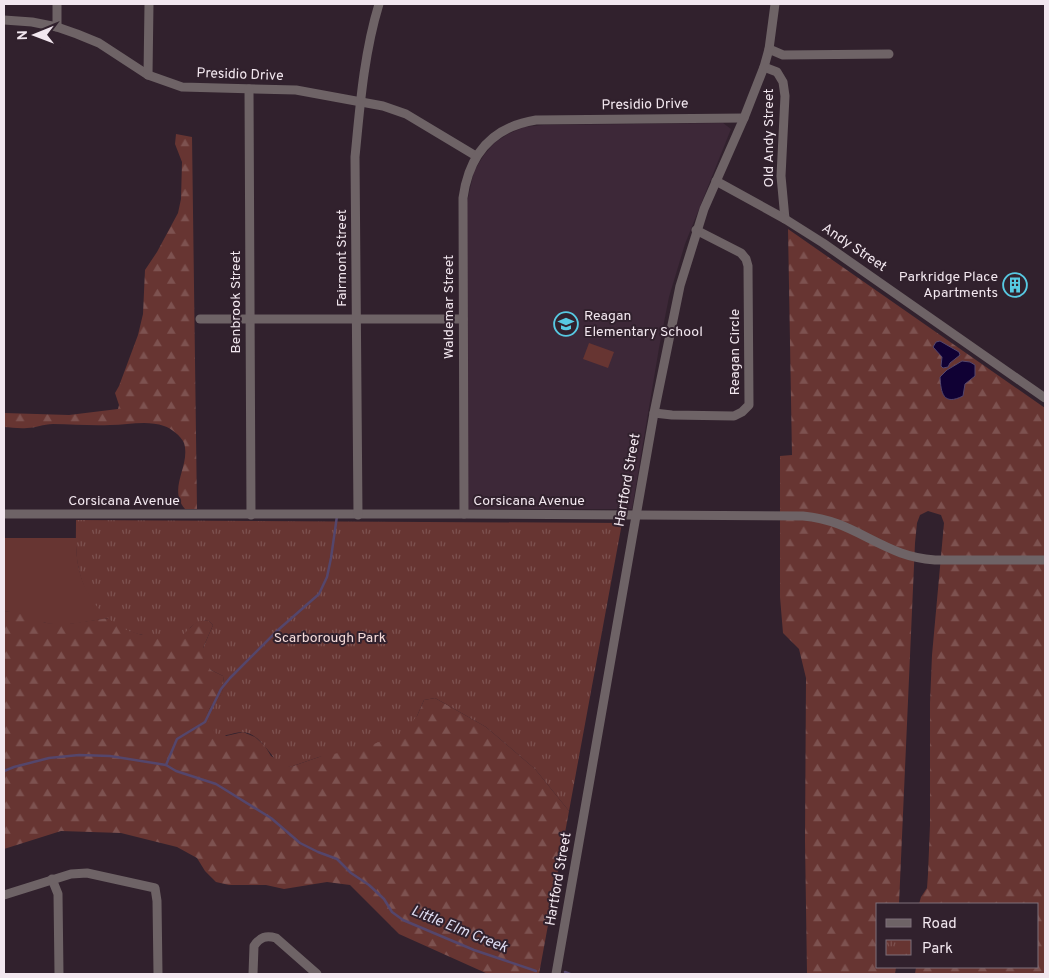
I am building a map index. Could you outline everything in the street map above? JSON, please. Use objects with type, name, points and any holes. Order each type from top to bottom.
[{"type":"street","points":[[57,4],[57,27]]},
{"type":"street","points":[[148,4],[148,75]]},
{"type":"street","name":"Fairmont Street","points":[[358,515],[355,157],[360,101],[370,35],[379,4]]},
{"type":"street","name":"Hartford Street","points":[[556,974],[654,413],[680,286],[696,230],[764,67],[769,49],[775,4]]},
{"type":"street","name":"Presidio Drive","points":[[4,20],[32,22],[57,27],[99,43],[148,75],[182,87],[296,90],[383,106],[406,114],[476,156]]},
{"type":"street","points":[[769,49],[782,55],[889,54]]},
{"type":"street","name":"Old Andy Street","points":[[764,67],[777,72],[783,82],[786,96],[782,176],[785,219]]},
{"type":"street","name":"Benbrook Street","points":[[249,89],[251,515]]},
{"type":"street","name":"Presidio Drive","points":[[517,124],[536,120],[744,118]]},
{"type":"street","name":"Waldemar Street","points":[[464,514],[463,198],[468,172],[476,156],[490,140],[502,131],[517,124]]},
{"type":"street","name":"Andy Street","points":[[716,181],[824,243],[1045,398]]},
{"type":"street","name":"Reagan Circle","points":[[654,413],[734,416],[742,412],[748,405],[748,266],[741,253],[696,230]]},
{"type":"street","points":[[200,319],[462,319]]},
{"type":"street","name":"Corsicana Avenue","points":[[4,514],[464,514],[820,518],[854,529],[887,547],[918,558],[936,560],[1045,560]]},
{"type":"street","points":[[4,895],[52,879],[71,874],[87,873],[155,888],[157,900],[158,974]]},
{"type":"street","points":[[52,879],[58,894],[59,974]]},
{"type":"street","points":[[253,974],[254,946],[262,937],[269,936],[276,938],[317,974]]},
{"type":"shaded area","name":"Reagan Elementary School","points":[[723,123],[731,129],[685,244],[669,297],[632,509],[468,509],[467,202],[474,171],[484,155],[494,143],[524,127],[543,125]]},
{"type":"shaded area","points":[[940,341],[959,352],[960,355],[948,367],[943,368],[941,366],[942,357],[933,347],[936,342]]},
{"type":"shaded area","points":[[962,361],[975,365],[975,376],[965,384],[963,396],[956,399],[947,399],[942,393],[940,377],[947,370]]},
{"type":"green space","points":[[176,134],[192,137],[197,509],[185,509],[180,501],[178,493],[185,460],[184,443],[173,430],[167,427],[144,423],[103,425],[53,424],[24,428],[4,427],[4,413],[69,415],[118,409],[119,405],[115,393],[138,335],[143,314],[145,270],[178,213],[181,199],[182,162],[175,144]]},
{"type":"green space","points":[[788,229],[1045,408],[1045,974],[915,974],[916,968],[1039,968],[1039,903],[919,903],[927,888],[928,874],[932,655],[944,523],[941,515],[928,511],[920,515],[917,523],[915,543],[899,903],[876,903],[876,968],[896,968],[895,974],[807,974],[805,841],[806,678],[799,649],[783,633],[780,597],[780,456],[792,455]]},
{"type":"green space","points":[[589,343],[614,352],[608,368],[583,359]]},
{"type":"green space","name":"Scarborough Park","points":[[76,520],[622,523],[569,811],[535,769],[486,727],[435,698],[424,700],[417,716],[403,733],[363,748],[319,757],[290,767],[280,765],[253,735],[241,732],[217,736],[206,717],[211,706],[221,695],[224,684],[223,676],[211,670],[203,660],[203,648],[213,625],[209,621],[201,621],[194,624],[182,636],[153,636],[132,632],[111,620],[94,602],[82,581],[77,558]]},
{"type":"green space","points":[[4,538],[76,538],[76,551],[83,582],[93,600],[109,618],[77,623],[53,624],[4,611]]},
{"type":"green space","points":[[4,611],[15,612],[46,623],[68,624],[109,618],[130,631],[142,635],[190,628],[198,622],[209,621],[213,625],[203,648],[211,670],[223,676],[224,684],[221,695],[209,709],[207,715],[226,736],[243,732],[255,737],[265,746],[271,756],[290,767],[319,757],[417,716],[424,700],[435,698],[486,727],[535,769],[569,811],[539,974],[488,974],[399,934],[350,885],[327,882],[284,889],[266,885],[229,885],[216,882],[205,871],[197,858],[177,847],[121,833],[61,831],[4,849]]},
{"type":"waterway","points":[[166,765],[177,739],[205,722],[221,689],[230,678],[278,630],[319,594],[327,577],[337,516]]},
{"type":"waterway","name":"Little Elm Creek","points":[[4,771],[49,758],[79,755],[110,756],[166,765],[176,771],[216,784],[271,818],[300,843],[337,859],[351,873],[369,885],[384,899],[392,912],[403,920],[474,950],[536,971]]},
{"type":"waterway","name":"Little Elm Creek","points":[[565,972],[570,974]]},
{"type":"place","name":"Parkridge Place Apartments","points":[[1015,285]]},
{"type":"place","name":"Reagan Elementary School","points":[[566,324]]}]
